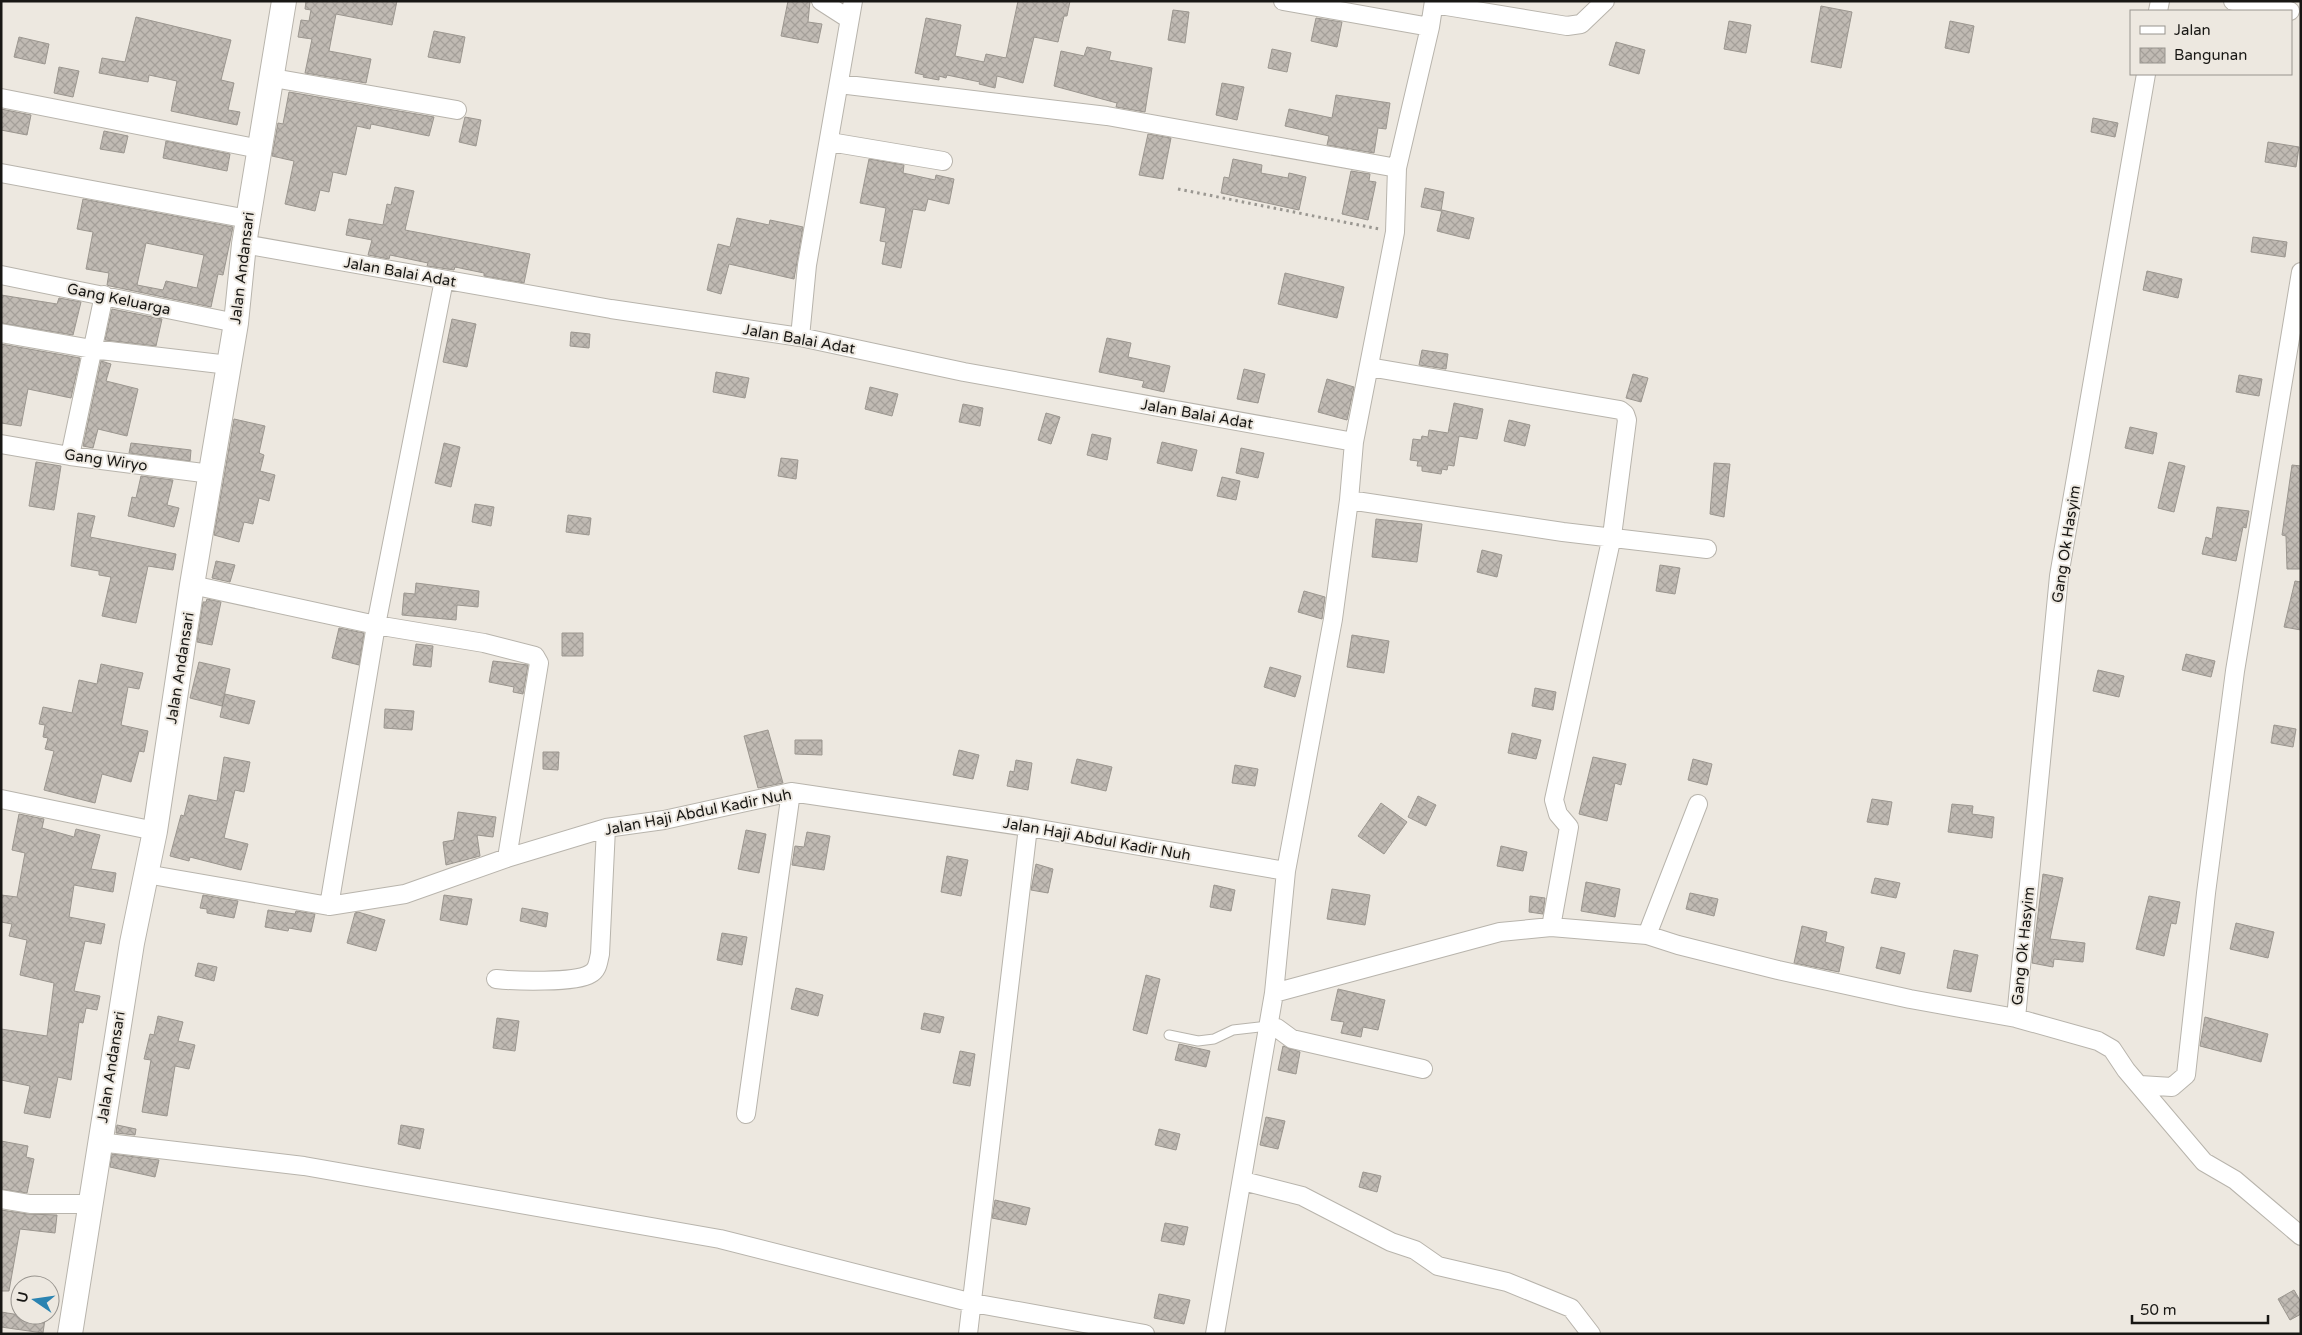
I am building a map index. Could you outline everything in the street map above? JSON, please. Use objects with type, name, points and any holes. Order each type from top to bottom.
[{"type":"street","name":"Jalan Andansari","points":[[70,1334],[132,943],[155,831],[192,585],[236,323],[244,244],[273,78],[284,1]]},
{"type":"street","points":[[821,1],[849,19]]},
{"type":"street","points":[[800,338],[807,265],[830,142],[853,1]]},
{"type":"street","points":[[1283,1],[1430,27]]},
{"type":"street","points":[[1215,1334],[1243,1181],[1274,993],[1286,871],[1333,619],[1349,500],[1354,442],[1395,232],[1397,168],[1434,3],[1567,26],[1581,24],[1605,1]]},
{"type":"street","points":[[2233,1],[2284,10]]},
{"type":"street","name":"Gang Ok Hasyim","points":[[2016,1018],[2059,576],[2146,75]]},
{"type":"street","points":[[273,78],[457,110]]},
{"type":"street","points":[[839,84],[1107,116],[1397,168]]},
{"type":"street","points":[[1,98],[260,149]]},
{"type":"street","points":[[830,142],[943,161]]},
{"type":"street","points":[[1,173],[248,219]]},
{"type":"street","name":"Jalan Balai Adat","points":[[244,244],[611,309],[800,338],[964,372],[1354,442]]},
{"type":"street","points":[[2140,1085],[2172,1088],[2186,1075],[2206,893],[2235,671],[2301,272]]},
{"type":"street","name":"Gang Keluarga","points":[[1,275],[236,323]]},
{"type":"street","points":[[329,906],[376,625],[444,280]]},
{"type":"street","points":[[70,456],[104,295]]},
{"type":"street","points":[[1,333],[92,349],[229,365]]},
{"type":"street","points":[[1369,367],[1620,410],[1625,414],[1627,420],[1612,536],[1554,800],[1558,814],[1569,826],[1551,927]]},
{"type":"street","name":"Gang Wiryo","points":[[1,444],[70,456],[211,474]]},
{"type":"street","points":[[1349,500],[1563,532],[1612,536],[1707,549]]},
{"type":"street","points":[[192,585],[376,625],[529,653],[535,656],[539,663],[508,858]]},
{"type":"street","points":[[746,1114],[790,792]]},
{"type":"street","name":"Jalan Haji Abdul Kadir Nuh","points":[[146,874],[329,906],[405,894],[508,858],[606,828],[664,820],[790,792],[1028,827],[1286,871]]},
{"type":"street","points":[[1,799],[155,831]]},
{"type":"street","points":[[1647,935],[1698,804]]},
{"type":"street","points":[[968,1334],[1028,827]]},
{"type":"street","points":[[496,979],[532,982],[589,975],[597,968],[600,954],[606,828]]},
{"type":"street","points":[[1274,993],[1500,932],[1551,927],[1647,935],[1678,945],[1787,972],[1910,999],[2016,1018],[2098,1041],[2112,1049],[2126,1070],[2204,1162],[2234,1180],[2301,1236]]},
{"type":"street","points":[[1268,1026],[1278,1028],[1292,1039],[1423,1069]]},
{"type":"street","points":[[99,1142],[304,1166],[720,1239],[973,1303],[1145,1334]]},
{"type":"street","points":[[1243,1181],[1302,1196],[1391,1242],[1416,1250],[1438,1266],[1507,1282],[1571,1308],[1591,1334]]},
{"type":"street","points":[[1,1199],[30,1204],[90,1204]]},
{"type":"lane","points":[[1169,1035],[1198,1041],[1214,1039],[1233,1030],[1268,1026]]},
{"type":"path","points":[[1178,189],[1395,232]]},
{"type":"building","points":[[306,1],[397,1],[392,25],[336,14],[329,51],[371,59],[366,83],[305,73],[312,39],[298,37],[301,20],[309,21],[311,10],[305,9]]},
{"type":"building","points":[[788,1],[810,1],[808,22],[822,24],[818,43],[781,36]]},
{"type":"building","points":[[1018,1],[1070,1],[1067,16],[1064,16],[1058,42],[1034,37],[1023,83],[997,76],[995,88],[979,84],[980,82],[947,75],[946,78],[939,76],[939,80],[923,77],[924,75],[915,73],[926,18],[961,25],[955,56],[984,62],[986,54],[1006,58]]},
{"type":"building","points":[[1821,6],[1852,12],[1841,68],[1811,62]]},
{"type":"building","points":[[1173,10],[1189,12],[1185,43],[1168,40]]},
{"type":"building","points":[[136,17],[231,40],[221,80],[234,83],[228,110],[240,112],[237,125],[171,111],[177,81],[149,75],[148,82],[99,73],[102,58],[125,62]]},
{"type":"building","points":[[1316,18],[1342,22],[1337,47],[1311,41]]},
{"type":"building","points":[[1729,21],[1751,25],[1746,53],[1724,49]]},
{"type":"building","points":[[1950,21],[1974,26],[1969,53],[1945,48]]},
{"type":"building","points":[[434,31],[465,37],[460,63],[428,57]]},
{"type":"building","points":[[19,37],[49,44],[45,64],[14,57]]},
{"type":"building","points":[[1616,42],[1645,50],[1639,74],[1609,65]]},
{"type":"building","points":[[1087,47],[1111,52],[1109,60],[1152,68],[1145,112],[1116,107],[1117,103],[1054,86],[1061,51],[1084,56]]},
{"type":"building","points":[[1272,49],[1291,53],[1287,72],[1268,68]]},
{"type":"building","points":[[59,67],[79,71],[73,97],[54,93]]},
{"type":"building","points":[[1222,83],[1244,87],[1237,120],[1216,115]]},
{"type":"building","points":[[289,92],[434,117],[429,136],[371,124],[370,129],[357,126],[346,175],[333,172],[329,192],[320,190],[315,211],[285,204],[294,161],[272,156],[278,123],[283,124]]},
{"type":"building","points":[[1336,95],[1390,103],[1386,129],[1378,128],[1374,153],[1327,145],[1329,136],[1285,126],[1289,109],[1332,118]]},
{"type":"building","points":[[1,109],[31,115],[27,135],[1,130]]},
{"type":"building","points":[[465,117],[481,120],[476,146],[459,142]]},
{"type":"building","points":[[2093,118],[2118,123],[2115,137],[2091,132]]},
{"type":"building","points":[[104,131],[128,136],[124,153],[100,149]]},
{"type":"building","points":[[1148,134],[1171,138],[1163,179],[1139,175]]},
{"type":"building","points":[[166,141],[230,154],[227,171],[163,158]]},
{"type":"building","points":[[2268,142],[2299,147],[2296,167],[2265,162]]},
{"type":"building","points":[[869,159],[904,165],[903,173],[935,180],[936,175],[954,179],[949,204],[928,199],[925,211],[913,209],[901,268],[882,264],[886,242],[880,241],[886,208],[860,203]]},
{"type":"building","points":[[1233,159],[1262,165],[1261,173],[1288,178],[1289,173],[1306,177],[1299,210],[1221,193],[1224,177],[1229,178]]},
{"type":"building","points":[[1351,171],[1370,174],[1369,181],[1376,182],[1368,220],[1342,214]]},
{"type":"building","points":[[395,187],[414,191],[405,230],[530,254],[524,283],[484,276],[484,273],[455,267],[454,270],[427,266],[428,263],[390,255],[389,259],[368,255],[372,240],[346,235],[349,219],[383,225],[387,204],[391,205]]},
{"type":"building","points":[[1425,188],[1444,192],[1441,211],[1421,207]]},
{"type":"building","points":[[83,199],[233,227],[223,275],[218,274],[211,307],[107,285],[109,273],[86,269],[93,232],[77,229]],"holes":[[[146,243],[204,255],[197,288],[166,281],[163,290],[137,285]]]},
{"type":"building","points":[[1442,210],[1474,218],[1469,239],[1437,231]]},
{"type":"building","points":[[737,218],[769,225],[770,220],[803,227],[794,279],[729,264],[721,294],[707,290],[718,244],[730,247]]},
{"type":"building","points":[[2253,237],[2287,242],[2285,257],[2251,252]]},
{"type":"building","points":[[2147,271],[2182,279],[2178,298],[2143,290]]},
{"type":"building","points":[[1285,273],[1344,287],[1337,318],[1278,304]]},
{"type":"building","points":[[1,295],[57,304],[59,298],[81,302],[73,335],[1,323]]},
{"type":"building","points":[[112,309],[162,319],[156,346],[105,340]]},
{"type":"building","points":[[452,319],[476,324],[467,367],[443,362]]},
{"type":"building","points":[[571,332],[590,334],[589,348],[570,346]]},
{"type":"building","points":[[1107,338],[1131,343],[1128,357],[1170,366],[1164,392],[1142,387],[1144,381],[1099,372]]},
{"type":"building","points":[[1,344],[80,358],[71,398],[28,389],[21,426],[1,423]]},
{"type":"building","points":[[1422,350],[1448,354],[1446,369],[1419,365]]},
{"type":"building","points":[[101,361],[111,364],[106,381],[138,389],[127,436],[98,429],[93,448],[83,446]]},
{"type":"building","points":[[1244,369],[1265,374],[1258,403],[1237,399]]},
{"type":"building","points":[[716,372],[749,378],[745,398],[713,392]]},
{"type":"building","points":[[1633,374],[1648,378],[1641,402],[1626,398]]},
{"type":"building","points":[[2239,375],[2262,379],[2259,396],[2236,392]]},
{"type":"building","points":[[1327,379],[1354,387],[1347,420],[1318,412]]},
{"type":"building","points":[[870,387],[898,394],[892,416],[865,409]]},
{"type":"building","points":[[1454,403],[1483,409],[1477,439],[1459,436],[1454,466],[1448,465],[1447,470],[1442,469],[1441,474],[1422,471],[1422,466],[1417,466],[1418,461],[1410,460],[1413,439],[1421,440],[1422,436],[1428,437],[1429,430],[1448,433]]},
{"type":"building","points":[[963,404],[983,408],[980,426],[959,422]]},
{"type":"building","points":[[1046,413],[1060,417],[1051,444],[1038,440]]},
{"type":"building","points":[[234,419],[265,426],[259,453],[264,455],[260,471],[275,475],[269,501],[259,498],[253,524],[244,522],[239,542],[214,535]]},
{"type":"building","points":[[1509,420],[1530,425],[1525,446],[1504,441]]},
{"type":"building","points":[[2130,427],[2157,433],[2153,454],[2125,448]]},
{"type":"building","points":[[1092,434],[1111,438],[1107,460],[1087,455]]},
{"type":"building","points":[[1162,442],[1197,450],[1192,471],[1157,463]]},
{"type":"building","points":[[131,443],[191,450],[190,461],[129,453]]},
{"type":"building","points":[[444,443],[460,447],[451,487],[435,483]]},
{"type":"building","points":[[1241,448],[1264,453],[1258,478],[1236,473]]},
{"type":"building","points":[[781,458],[798,460],[796,479],[778,476]]},
{"type":"building","points":[[36,462],[61,466],[54,510],[29,506]]},
{"type":"building","points":[[2169,462],[2185,466],[2174,512],[2158,508]]},
{"type":"building","points":[[1714,463],[1730,464],[1724,517],[1710,514]]},
{"type":"building","points":[[2292,465],[2301,466],[2301,569],[2287,569],[2286,536],[2282,535]]},
{"type":"building","points":[[141,476],[173,480],[167,505],[179,508],[174,527],[128,516],[132,497],[136,498]]},
{"type":"building","points":[[1222,477],[1240,481],[1236,500],[1217,496]]},
{"type":"building","points":[[475,504],[494,507],[491,526],[472,522]]},
{"type":"building","points":[[2217,507],[2249,511],[2246,528],[2243,527],[2236,561],[2202,554],[2206,537],[2212,539]]},
{"type":"building","points":[[78,513],[95,516],[90,537],[176,554],[173,570],[148,566],[136,623],[102,616],[111,577],[99,575],[99,571],[71,566]]},
{"type":"building","points":[[568,515],[591,518],[589,535],[566,532]]},
{"type":"building","points":[[1376,519],[1422,524],[1417,562],[1372,557]]},
{"type":"building","points":[[1482,550],[1502,555],[1497,577],[1477,572]]},
{"type":"building","points":[[216,561],[235,565],[230,582],[212,578]]},
{"type":"building","points":[[1660,565],[1680,568],[1675,594],[1656,591]]},
{"type":"building","points":[[2295,581],[2301,582],[2301,630],[2284,627]]},
{"type":"building","points":[[416,583],[479,591],[478,607],[457,605],[456,620],[402,615],[404,593],[415,594]]},
{"type":"building","points":[[1304,591],[1325,597],[1322,619],[1298,612]]},
{"type":"building","points":[[207,599],[221,602],[212,645],[197,642],[203,602],[206,602]]},
{"type":"building","points":[[339,628],[364,633],[359,665],[332,658]]},
{"type":"building","points":[[562,633],[583,633],[583,656],[562,656]]},
{"type":"building","points":[[1352,635],[1389,641],[1384,673],[1347,667]]},
{"type":"building","points":[[416,644],[433,646],[431,667],[413,665]]},
{"type":"building","points":[[2186,654],[2215,661],[2211,677],[2182,670]]},
{"type":"building","points":[[493,661],[528,665],[523,694],[513,692],[514,687],[489,682]]},
{"type":"building","points":[[199,662],[230,669],[222,706],[190,698]]},
{"type":"building","points":[[101,664],[143,673],[139,689],[128,687],[121,725],[148,731],[144,752],[139,751],[131,782],[102,774],[95,803],[44,790],[54,751],[45,749],[48,738],[43,737],[45,725],[39,724],[43,707],[72,713],[79,680],[97,684]]},
{"type":"building","points":[[1270,667],[1301,676],[1295,697],[1264,687]]},
{"type":"building","points":[[2098,670],[2124,676],[2119,697],[2093,691]]},
{"type":"building","points":[[1535,688],[1556,692],[1553,710],[1532,706]]},
{"type":"building","points":[[225,694],[255,701],[249,724],[220,717]]},
{"type":"building","points":[[385,709],[414,711],[412,730],[384,728]]},
{"type":"building","points":[[2274,725],[2296,729],[2293,747],[2271,743]]},
{"type":"building","points":[[768,730],[783,783],[758,788],[744,736]]},
{"type":"building","points":[[1512,733],[1541,740],[1536,759],[1508,753]]},
{"type":"building","points":[[795,740],[822,740],[822,755],[795,754]]},
{"type":"building","points":[[959,750],[979,755],[973,779],[953,775]]},
{"type":"building","points":[[543,752],[559,752],[558,770],[543,769]]},
{"type":"building","points":[[224,757],[250,762],[244,792],[235,790],[224,838],[248,844],[241,870],[190,857],[189,861],[170,856],[181,815],[184,816],[189,795],[217,801]]},
{"type":"building","points":[[1593,757],[1626,764],[1621,785],[1615,783],[1607,821],[1579,814]]},
{"type":"building","points":[[1077,759],[1112,767],[1106,791],[1071,783]]},
{"type":"building","points":[[1693,759],[1712,764],[1707,785],[1688,780]]},
{"type":"building","points":[[1016,760],[1032,763],[1028,790],[1007,786],[1010,771],[1014,772]]},
{"type":"building","points":[[1235,765],[1258,769],[1255,786],[1232,783]]},
{"type":"building","points":[[1418,796],[1436,805],[1426,826],[1408,817]]},
{"type":"building","points":[[1872,799],[1892,802],[1888,825],[1867,822]]},
{"type":"building","points":[[1381,803],[1407,822],[1384,854],[1358,836]]},
{"type":"building","points":[[1952,804],[1973,806],[1972,814],[1994,817],[1992,838],[1948,832]]},
{"type":"building","points":[[458,812],[496,817],[493,837],[477,835],[480,856],[446,865],[443,842],[454,840]]},
{"type":"building","points":[[19,814],[44,819],[42,828],[74,837],[76,829],[100,835],[91,869],[116,873],[113,892],[74,885],[69,917],[105,924],[101,944],[85,941],[74,991],[100,996],[97,1010],[86,1008],[83,1023],[79,1022],[71,1080],[58,1077],[50,1118],[24,1113],[30,1086],[1,1080],[1,1029],[47,1036],[54,983],[20,975],[27,940],[9,936],[12,924],[1,922],[1,895],[17,897],[25,853],[12,850]]},
{"type":"building","points":[[746,830],[766,834],[759,873],[738,869]]},
{"type":"building","points":[[807,832],[830,836],[824,870],[792,865],[795,846],[804,847]]},
{"type":"building","points":[[1501,846],[1527,852],[1523,871],[1497,866]]},
{"type":"building","points":[[947,856],[968,860],[961,896],[941,892]]},
{"type":"building","points":[[1036,864],[1053,869],[1048,893],[1031,890]]},
{"type":"building","points":[[2043,874],[2063,878],[2050,939],[2085,943],[2083,962],[2054,959],[2053,967],[2032,963]]},
{"type":"building","points":[[1875,878],[1900,883],[1896,898],[1871,893]]},
{"type":"building","points":[[1586,882],[1620,889],[1615,917],[1581,911]]},
{"type":"building","points":[[1214,885],[1235,890],[1231,911],[1210,907]]},
{"type":"building","points":[[1332,889],[1370,895],[1365,925],[1327,919]]},
{"type":"building","points":[[1690,893],[1718,899],[1714,916],[1686,909]]},
{"type":"building","points":[[203,895],[238,901],[234,918],[207,913],[207,909],[200,908]]},
{"type":"building","points":[[444,895],[472,899],[467,925],[440,920]]},
{"type":"building","points":[[1530,896],[1545,898],[1543,914],[1529,912]]},
{"type":"building","points":[[2149,896],[2180,902],[2176,924],[2171,923],[2164,956],[2136,949]]},
{"type":"building","points":[[522,908],[548,913],[546,927],[520,921]]},
{"type":"building","points":[[268,910],[295,914],[296,911],[315,914],[311,932],[289,928],[288,931],[265,927]]},
{"type":"building","points":[[358,912],[385,920],[376,951],[347,943],[355,913]]},
{"type":"building","points":[[2236,923],[2274,932],[2268,958],[2230,949]]},
{"type":"building","points":[[1802,926],[1827,932],[1825,942],[1844,947],[1839,972],[1794,963]]},
{"type":"building","points":[[722,933],[747,937],[742,965],[717,960]]},
{"type":"building","points":[[1881,947],[1905,953],[1900,974],[1876,968]]},
{"type":"building","points":[[1954,950],[1978,955],[1971,992],[1947,988]]},
{"type":"building","points":[[198,963],[217,967],[214,981],[195,976]]},
{"type":"building","points":[[1146,975],[1160,979],[1147,1034],[1133,1030]]},
{"type":"building","points":[[796,988],[823,995],[818,1016],[791,1009]]},
{"type":"building","points":[[1338,989],[1385,1000],[1378,1030],[1363,1027],[1361,1037],[1341,1033],[1344,1022],[1331,1020]]},
{"type":"building","points":[[924,1013],[944,1017],[940,1033],[921,1029]]},
{"type":"building","points":[[158,1016],[183,1022],[178,1041],[195,1045],[189,1069],[175,1066],[167,1116],[142,1112],[151,1060],[144,1059],[150,1034],[154,1035]]},
{"type":"building","points":[[2205,1017],[2268,1034],[2261,1062],[2200,1046]]},
{"type":"building","points":[[497,1018],[519,1021],[515,1051],[493,1048]]},
{"type":"building","points":[[1179,1044],[1210,1051],[1206,1067],[1175,1060]]},
{"type":"building","points":[[1283,1046],[1300,1052],[1296,1074],[1278,1070]]},
{"type":"building","points":[[960,1051],[975,1054],[970,1086],[953,1083]]},
{"type":"building","points":[[1266,1117],[1285,1121],[1278,1149],[1260,1145]]},
{"type":"building","points":[[117,1125],[136,1129],[135,1135],[116,1133]]},
{"type":"building","points":[[401,1125],[424,1129],[420,1149],[398,1144]]},
{"type":"building","points":[[1159,1129],[1180,1134],[1176,1150],[1155,1145]]},
{"type":"building","points":[[1,1141],[28,1146],[26,1157],[34,1159],[27,1193],[1,1189]]},
{"type":"building","points":[[112,1154],[159,1160],[155,1177],[110,1167]]},
{"type":"building","points":[[1363,1172],[1381,1176],[1377,1192],[1359,1187]]},
{"type":"building","points":[[995,1200],[1030,1208],[1026,1225],[992,1218]]},
{"type":"building","points":[[1,1210],[28,1214],[57,1215],[55,1233],[20,1229],[12,1275],[10,1275],[9,1291],[1,1291]]},
{"type":"building","points":[[1165,1223],[1188,1227],[1184,1245],[1161,1241]]},
{"type":"building","points":[[2294,1290],[2301,1302],[2301,1314],[2290,1320],[2278,1299]]},
{"type":"building","points":[[1159,1294],[1190,1300],[1184,1324],[1154,1318]]},
{"type":"building","points":[[1,1312],[10,1313],[10,1325],[44,1325],[43,1333],[1,1327]]}]
